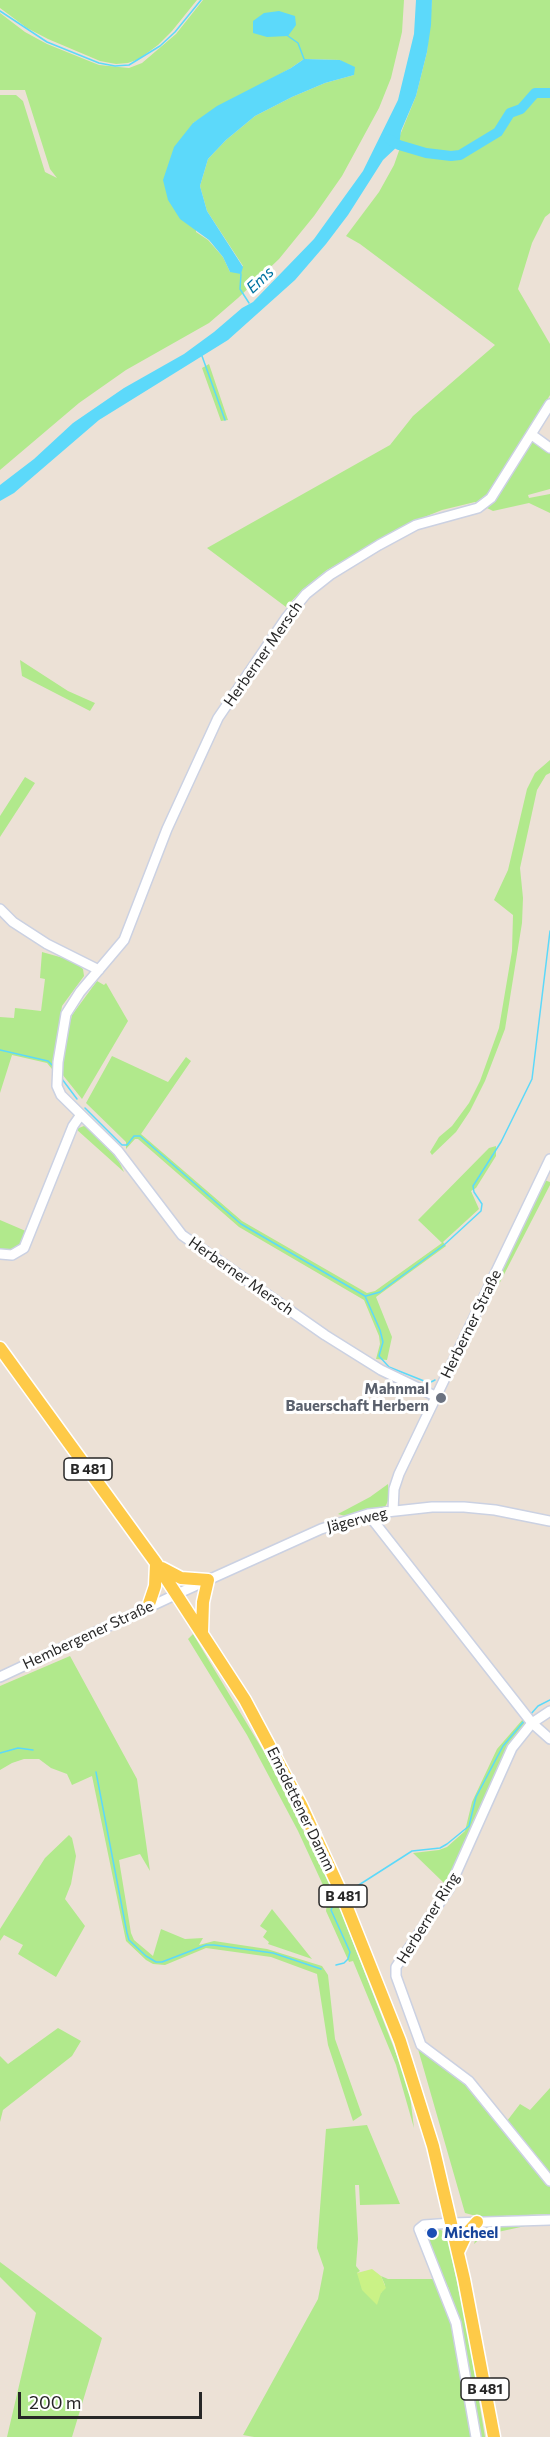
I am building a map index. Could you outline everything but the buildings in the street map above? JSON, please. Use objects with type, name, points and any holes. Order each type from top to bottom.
[{"type":"main road","name":"Emsdettener Damm","points":[[0,1348],[156,1563],[245,1700],[301,1805],[340,1890],[400,2041],[433,2146],[452,2223],[494,2437]]},
{"type":"main road","points":[[156,1563],[170,1574],[181,1578],[208,1580],[201,1616],[202,1633]]},
{"type":"main road","points":[[148,1607],[155,1586],[156,1563]]},
{"type":"main road","points":[[458,2252],[467,2233],[477,2222]]},
{"type":"street","name":"Herberner Mersch","points":[[435,1396],[381,1370],[325,1335],[182,1235],[118,1151],[80,1116],[62,1095],[57,1086],[60,1040],[66,1014],[80,992],[124,940],[167,829],[218,718],[286,618],[306,594],[330,575],[379,545],[416,525],[478,508],[491,498],[550,404]]},
{"type":"street","points":[[532,435],[550,448]]},
{"type":"street","points":[[0,909],[13,922],[47,944],[99,970]]},
{"type":"street","points":[[0,1254],[12,1255],[24,1248],[73,1126],[80,1116]]},
{"type":"street","name":"Herberner Straße","points":[[393,1511],[394,1489],[399,1474],[435,1396],[547,1174],[550,1159]]},
{"type":"street","name":"Jägerweg","points":[[177,1594],[321,1529],[368,1514],[432,1507],[464,1507],[495,1510],[550,1521]]},
{"type":"street","points":[[368,1514],[532,1723],[550,1739]]},
{"type":"street","name":"Hembergener Straße","points":[[0,1677],[177,1594]]},
{"type":"street","name":"Herberner Ring","points":[[550,1711],[532,1723],[512,1748],[450,1889],[396,1967],[396,1976],[420,2045],[469,2081],[550,2181]]},
{"type":"street","points":[[476,2437],[456,2323],[419,2229],[424,2225],[452,2223],[550,2220]]},
{"type":"green space","points":[[0,0],[197,0],[158,45],[139,59],[116,64],[100,61],[27,28],[0,8]]},
{"type":"green space","points":[[203,0],[404,0],[402,32],[391,78],[379,108],[342,176],[314,216],[279,259],[209,323],[126,370],[79,403],[0,470],[0,95],[16,95],[23,101],[45,172],[57,178],[50,169],[25,90],[0,90],[0,13],[25,32],[47,44],[99,65],[129,68],[142,63],[176,34]],"holes":[[[304,59],[340,60],[354,75],[325,83],[255,116],[226,140],[208,159],[200,186],[207,211],[243,266],[230,272],[223,257],[208,240],[196,232],[193,123]]]},
{"type":"green space","points":[[432,0],[550,0],[550,213],[545,217],[532,243],[518,289],[550,344],[550,395],[526,435],[550,453],[550,489],[528,495],[529,498],[550,494],[550,513],[529,503],[493,511],[475,502],[442,510],[412,522],[327,570],[302,590],[286,607],[207,548],[390,445],[413,416],[495,345],[360,244],[346,236],[379,192],[394,165],[401,145],[398,140],[416,96],[427,52]]},
{"type":"green space","points":[[209,364],[228,420],[221,421],[202,368]]},
{"type":"green space","points":[[20,660],[68,691],[95,703],[90,711],[22,676]]},
{"type":"green space","points":[[550,760],[550,773],[546,775],[537,790],[520,868],[523,898],[522,923],[505,1029],[485,1081],[470,1111],[456,1132],[432,1155],[430,1152],[439,1137],[452,1126],[469,1103],[480,1081],[499,1028],[512,951],[513,915],[494,900],[508,870],[527,789],[535,773]]},
{"type":"green space","points":[[25,777],[35,783],[0,837],[0,816]]},
{"type":"green space","points":[[42,952],[74,961],[83,969],[84,976],[62,1006],[52,1069],[47,1063],[12,1055],[0,1093],[0,1017],[14,1018],[15,1008],[41,1011],[45,979],[40,978]]},
{"type":"green space","points":[[97,981],[104,985],[106,983],[128,1021],[82,1099],[62,1074],[65,1041],[72,1015]]},
{"type":"green space","points":[[112,1056],[168,1082],[186,1057],[191,1061],[141,1134],[242,1221],[367,1293],[375,1291],[442,1243],[418,1220],[489,1148],[496,1146],[496,1156],[476,1188],[471,1191],[479,1209],[443,1242],[446,1246],[376,1297],[392,1337],[387,1360],[376,1359],[380,1344],[379,1336],[364,1300],[239,1227],[138,1139],[135,1139],[126,1149],[126,1142],[86,1103]]},
{"type":"green space","points":[[84,1126],[90,1128],[118,1159],[124,1172],[76,1129]]},
{"type":"green space","points":[[544,1180],[550,1182],[550,1185],[495,1292],[491,1290]]},
{"type":"green space","points":[[0,1220],[28,1232],[22,1245],[14,1251],[0,1250]]},
{"type":"green space","points":[[388,1484],[389,1499],[385,1507],[345,1516],[338,1514],[370,1497]]},
{"type":"green space","points":[[193,1634],[267,1757],[333,1891],[409,2087],[414,2128],[396,2065],[353,1961],[349,1962],[326,1911],[328,1896],[298,1831],[247,1735],[188,1639]]},
{"type":"green space","points":[[70,1656],[137,1779],[150,1871],[140,1854],[119,1860],[134,1940],[153,1956],[161,1929],[185,1939],[203,1938],[199,1945],[214,1941],[267,1949],[322,1966],[328,1975],[335,2039],[362,2115],[353,2121],[328,2045],[317,1974],[271,1957],[206,1948],[165,1965],[153,1964],[146,1960],[126,1941],[92,1776],[72,1785],[67,1774],[51,1768],[39,1759],[24,1759],[0,1770],[0,1686]]},
{"type":"green space","points":[[523,1719],[527,1721],[525,1731],[510,1746],[446,1885],[413,1853],[447,1847],[465,1831],[472,1802],[497,1749]]},
{"type":"green space","points":[[69,1835],[72,1838],[76,1856],[71,1884],[65,1899],[85,1926],[56,1977],[18,1954],[23,1945],[4,1935],[0,1941],[0,1929],[45,1858]]},
{"type":"green space","points":[[272,1909],[312,1959],[268,1944],[269,1942],[263,1937],[267,1931],[260,1926]]},
{"type":"green space","points":[[58,2028],[81,2041],[72,2056],[3,2110],[0,2122],[0,2056],[8,2064]]},
{"type":"green space","points":[[418,2049],[467,2083],[550,2187],[550,2214],[480,2217],[465,2213]]},
{"type":"green space","points":[[550,2088],[550,2175],[507,2121],[520,2104],[530,2110]]},
{"type":"green space","points":[[367,2125],[400,2204],[360,2205],[359,2185],[355,2185],[358,2239],[356,2266],[360,2271],[357,2273],[381,2293],[385,2285],[381,2276],[388,2279],[433,2279],[452,2322],[473,2437],[254,2437],[243,2435],[318,2299],[324,2268],[317,2248],[326,2129]]},
{"type":"green space","points":[[493,2225],[530,2225],[484,2235],[474,2244],[478,2231]]},
{"type":"green space","points":[[434,2228],[440,2229],[447,2235],[467,2329],[485,2437],[479,2437],[459,2322],[449,2289],[424,2235]]},
{"type":"green space","points":[[0,2262],[102,2338],[72,2437],[7,2437],[36,2313],[0,2277]]},
{"type":"green space","points":[[372,2269],[381,2276],[386,2288],[381,2293],[377,2305],[362,2290],[357,2273]]},
{"type":"water","points":[[416,0],[432,0],[431,25],[416,96],[401,131],[399,145],[383,160],[348,215],[326,244],[295,280],[228,340],[99,420],[14,493],[0,501],[0,485],[34,459],[73,423],[124,388],[184,354],[214,332],[242,308],[253,302],[314,239],[363,171],[398,100],[414,34]]},
{"type":"water","points":[[279,11],[295,16],[296,25],[288,36],[267,37],[253,33],[253,21],[264,13]]},
{"type":"water","points":[[304,59],[340,60],[355,67],[354,75],[325,83],[255,116],[226,140],[208,159],[200,186],[207,211],[243,267],[241,274],[230,272],[223,257],[209,240],[180,219],[168,200],[163,180],[174,147],[193,123],[217,106]]},
{"type":"waterway","points":[[0,11],[47,42],[99,63],[115,66],[129,65],[160,46],[175,32],[201,0]]},
{"type":"waterway","points":[[288,36],[298,43],[304,59]]},
{"type":"waterway","points":[[389,139],[399,145],[426,153],[460,155],[498,132],[510,113],[521,109],[535,93],[550,93]]},
{"type":"waterway","name":"Ems","points":[[241,274],[240,289],[249,303]]},
{"type":"waterway","points":[[202,356],[225,420]]},
{"type":"waterway","points":[[366,1296],[380,1292],[444,1245],[481,1211],[482,1204],[473,1186],[501,1142],[532,1079],[550,931]]},
{"type":"waterway","points":[[0,1050],[48,1061],[52,1065]]},
{"type":"waterway","points":[[62,1079],[77,1099]]},
{"type":"waterway","points":[[85,1108],[122,1145],[127,1145],[134,1136],[140,1136],[241,1224],[365,1296],[383,1342],[379,1356],[389,1367],[429,1383],[435,1380]]},
{"type":"waterway","points":[[530,1715],[538,1706],[550,1700]]},
{"type":"waterway","points":[[351,1890],[412,1851],[440,1848],[469,1826],[476,1797],[503,1746],[524,1721]]},
{"type":"waterway","points":[[0,1753],[18,1748],[33,1750]]},
{"type":"waterway","points":[[96,1772],[127,1933],[129,1940],[146,1956],[156,1962],[162,1962],[206,1945],[214,1945],[273,1953],[321,1969]]},
{"type":"waterway","points":[[334,1903],[331,1910],[350,1952],[344,1963],[336,1965]]},
{"type":"place","name":"Mahnmal Bauerschaft Herbern","points":[[441,1398]]},
{"type":"place","name":"Micheel","points":[[432,2233]]}]
